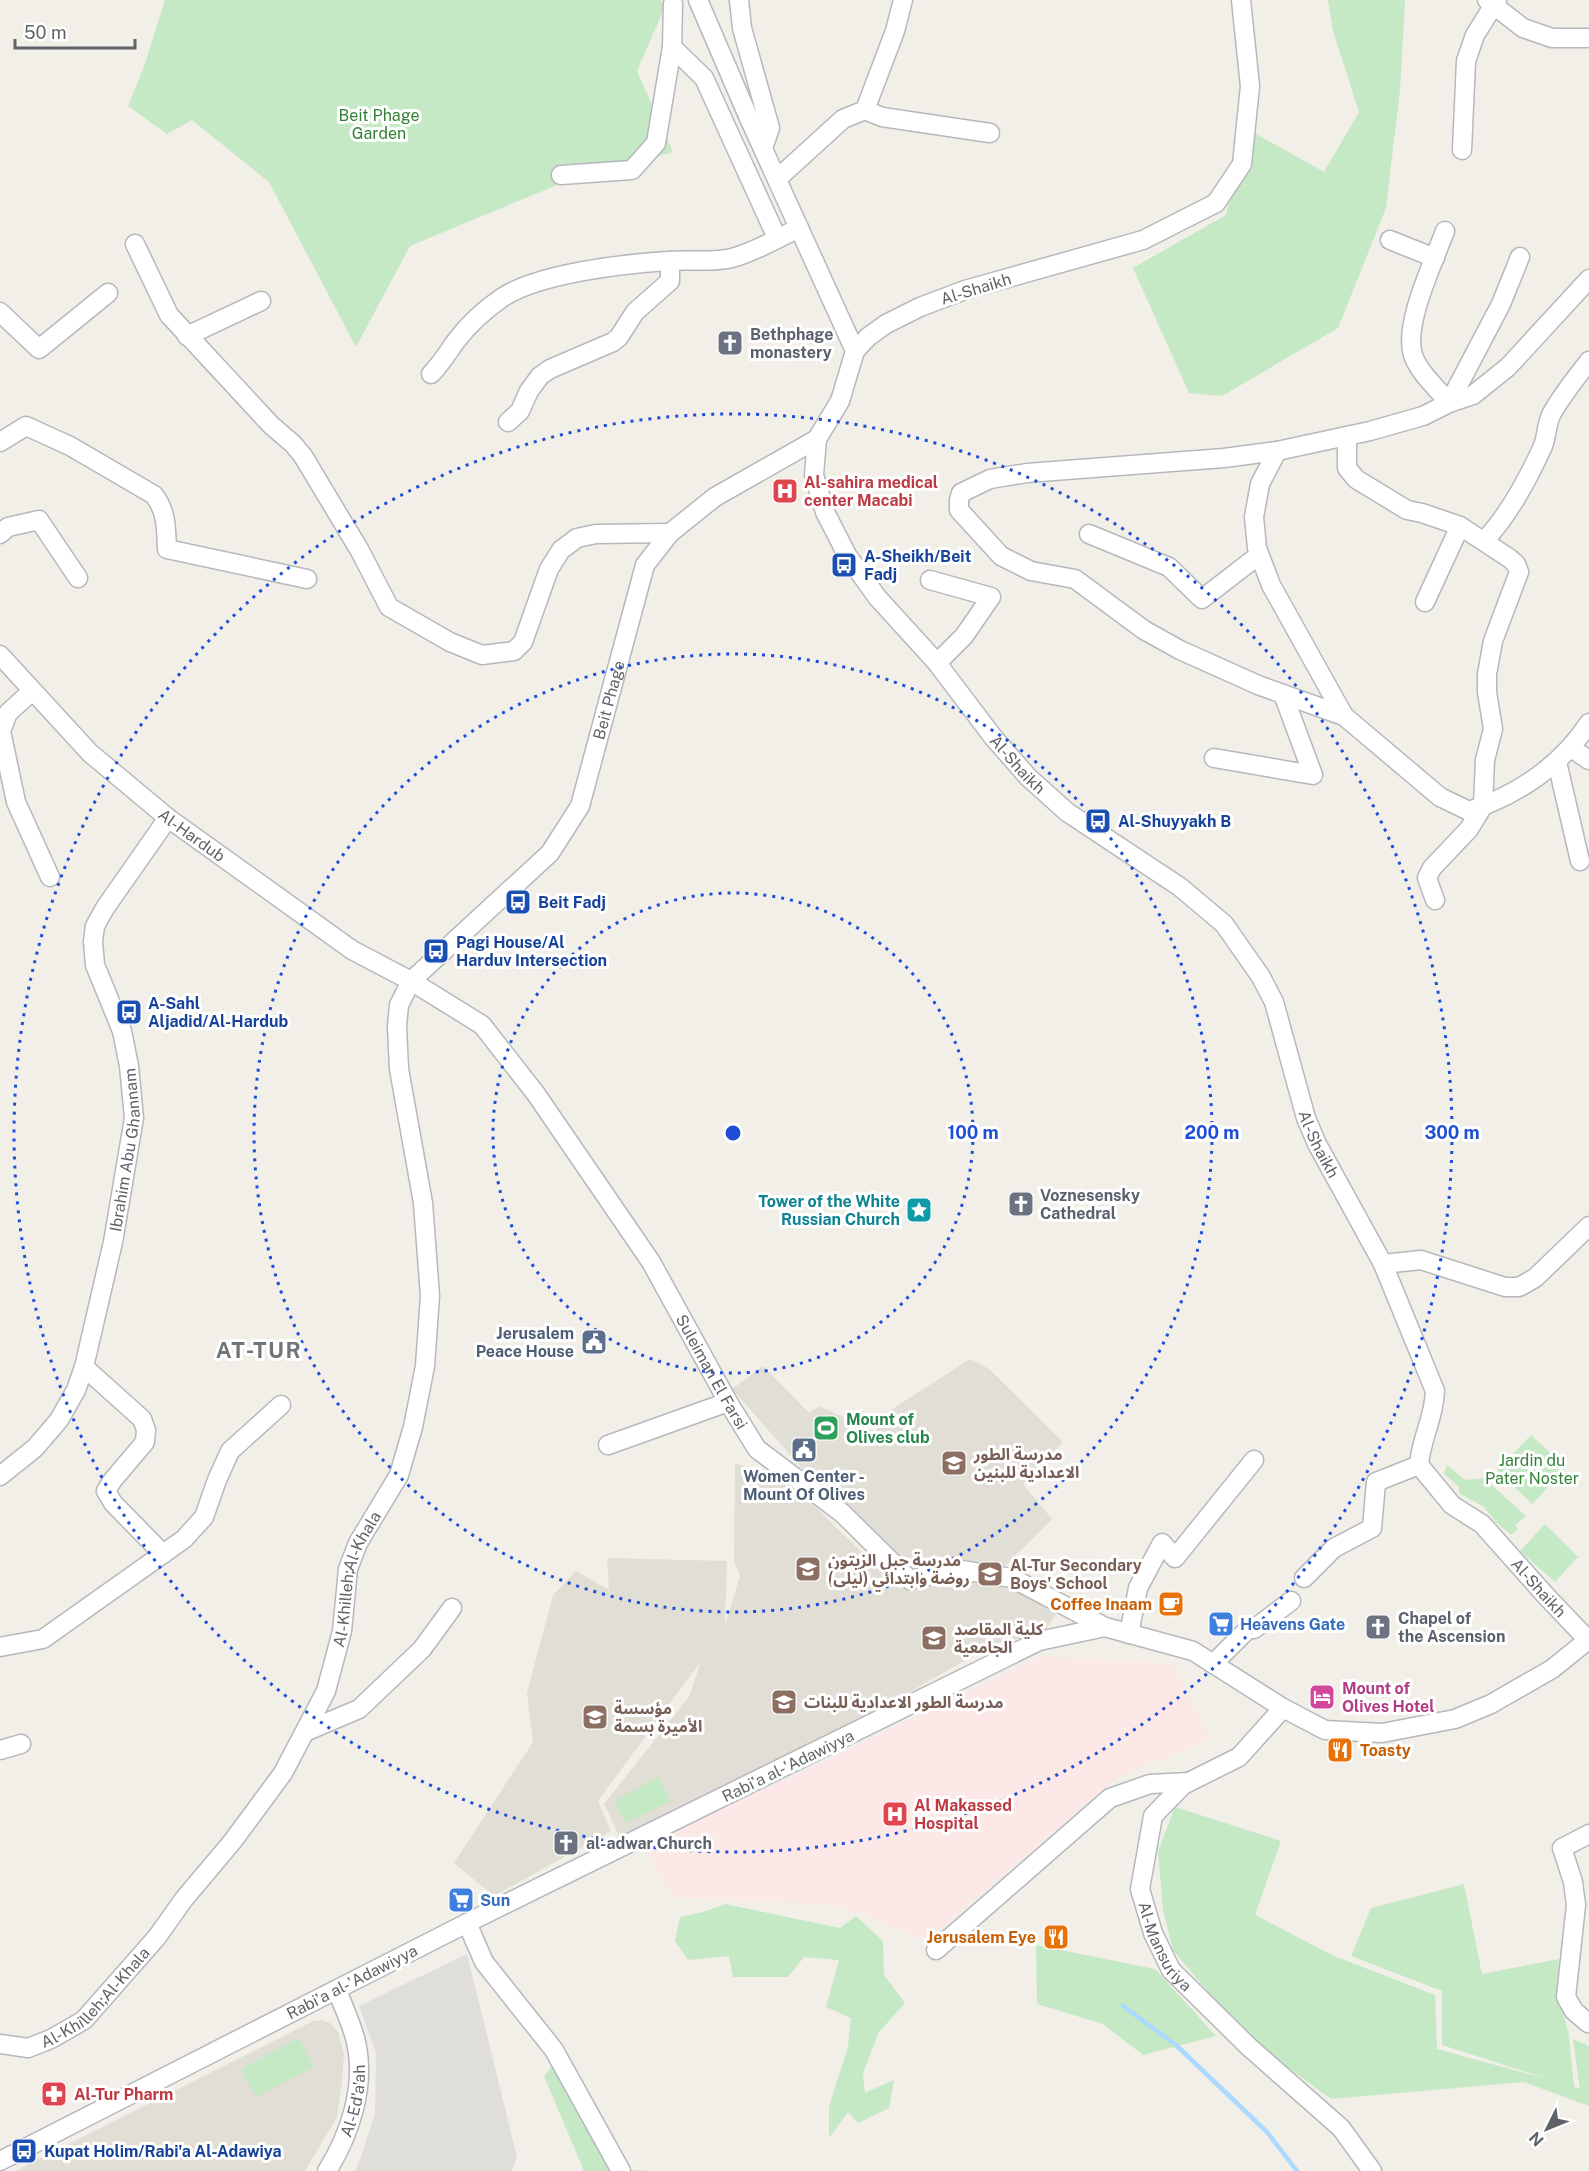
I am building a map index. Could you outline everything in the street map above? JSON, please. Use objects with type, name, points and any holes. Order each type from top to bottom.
[{"type":"street","points":[[698,0],[855,351]]},
{"type":"street","points":[[739,0],[742,28],[770,128],[763,148]]},
{"type":"street","points":[[865,110],[895,32],[903,0]]},
{"type":"street","name":"Al-Shaikh","points":[[1241,0],[1250,86],[1242,164],[1216,203],[1143,240],[965,290],[920,307],[886,324],[868,337],[855,351],[840,401],[817,439],[813,475],[825,512],[847,555],[878,597],[937,663],[993,737],[1028,777],[1067,812],[1180,887],[1224,924],[1261,977],[1274,1002],[1306,1118],[1317,1144],[1383,1264],[1435,1392],[1434,1410],[1420,1454],[1419,1465],[1452,1504],[1482,1524],[1589,1640]]},
{"type":"street","points":[[1462,150],[1466,61],[1475,35],[1492,2],[1522,28],[1552,38],[1589,38]]},
{"type":"street","points":[[561,175],[632,170],[656,143],[672,47],[673,4]]},
{"type":"street","points":[[672,47],[705,78],[777,238]]},
{"type":"street","points":[[777,179],[843,119],[865,110],[882,117],[990,133]]},
{"type":"street","points":[[431,374],[458,339],[493,305],[522,288],[542,281],[610,267],[734,257],[799,228]]},
{"type":"street","points":[[1445,231],[1412,323],[1412,354],[1420,370],[1449,403]]},
{"type":"street","points":[[1390,240],[1435,258]]},
{"type":"street","points":[[135,244],[169,315],[271,425],[303,456],[360,550],[390,607],[416,620],[450,642],[482,655],[514,651],[523,642],[549,568],[561,550],[577,538],[596,534],[670,532]]},
{"type":"street","points":[[1449,403],[1501,304],[1520,257]]},
{"type":"street","points":[[508,422],[520,411],[529,391],[540,376],[550,369],[607,346],[620,337],[635,312],[670,281],[670,261]]},
{"type":"street","points":[[1589,279],[1508,367],[1473,395],[1449,403],[1423,416],[1277,451],[1224,458],[1027,473],[990,479],[961,493],[959,500],[959,510],[1001,556],[1031,571],[1075,579],[1144,630],[1190,654],[1258,685],[1344,716],[1440,797],[1469,810],[1483,806],[1526,784],[1557,762],[1571,748],[1589,723]]},
{"type":"street","points":[[0,312],[39,350],[108,293]]},
{"type":"street","points":[[188,336],[261,301]]},
{"type":"street","points":[[1484,541],[1500,522],[1526,480],[1544,443],[1546,428],[1552,413],[1589,361]]},
{"type":"street","points":[[0,442],[26,426],[70,446],[154,495],[166,519],[167,549],[307,579]]},
{"type":"street","points":[[1347,436],[1347,468],[1356,479],[1407,510],[1461,526],[1509,558],[1516,564],[1519,572],[1493,641],[1487,674],[1487,692],[1493,729],[1485,760],[1483,806],[1469,829],[1432,868],[1427,878],[1435,900]]},
{"type":"street","name":"Beit Phage","points":[[411,981],[550,853],[580,806],[645,565],[670,532],[716,496],[817,439]]},
{"type":"street","points":[[1277,451],[1260,484],[1254,517],[1257,548],[1271,585],[1344,716]]},
{"type":"street","points":[[0,534],[8,527],[39,520],[78,578]]},
{"type":"street","points":[[1425,602],[1461,526]]},
{"type":"street","points":[[1089,534],[1169,567],[1202,599],[1259,555]]},
{"type":"street","points":[[930,580],[992,597],[964,636],[937,663]]},
{"type":"street","name":"Al-Hardub","points":[[0,655],[90,753],[168,819],[352,950],[411,981]]},
{"type":"street","points":[[32,691],[8,713],[1,731],[16,802],[50,877]]},
{"type":"street","points":[[1214,758],[1313,775],[1283,694]]},
{"type":"street","points":[[1571,748],[1589,760]]},
{"type":"street","points":[[1557,762],[1580,861]]},
{"type":"street","name":"Ibrahim Abu Ghannam","points":[[0,1476],[35,1448],[59,1420],[76,1390],[84,1367],[113,1242],[134,1118],[129,1066],[122,1031],[95,965],[95,926],[105,908],[168,819]]},
{"type":"street","name":"Suleiman El Farsi","points":[[411,981],[482,1025],[536,1094],[651,1262],[728,1402],[757,1449],[842,1513],[910,1580],[955,1569],[1012,1578],[1104,1627]]},
{"type":"street","name":"Al-Khilleh;Al-Khala","points":[[0,2044],[28,2048],[51,2039],[84,2020],[157,1937],[283,1773],[326,1691],[342,1631],[348,1569],[358,1543],[399,1475],[413,1427],[424,1366],[430,1296],[423,1203],[399,1069],[397,1026],[399,1005],[411,981]]},
{"type":"street","points":[[1383,1264],[1421,1260],[1506,1287],[1519,1287],[1535,1278],[1589,1226]]},
{"type":"street","points":[[84,1367],[142,1419],[146,1430],[145,1442],[106,1491],[113,1503],[163,1554]]},
{"type":"street","points":[[608,1445],[728,1402]]},
{"type":"street","points":[[0,1647],[43,1639],[184,1539],[204,1517],[230,1451],[281,1405]]},
{"type":"street","points":[[1129,1634],[1138,1588],[1164,1540],[1175,1558],[1254,1460]]},
{"type":"street","points":[[1304,1578],[1334,1548],[1372,1528],[1376,1482],[1419,1465]]},
{"type":"street","points":[[1213,1664],[1248,1629],[1254,1629],[1291,1600]]},
{"type":"street","points":[[307,1731],[358,1708],[423,1648],[452,1608]]},
{"type":"street","name":"Rabiʼa al-'Adawiyya","points":[[0,2161],[467,1923],[1039,1641],[1104,1627],[1193,1651],[1283,1708],[1325,1730],[1382,1733],[1455,1719],[1491,1704],[1552,1669],[1589,1640]]},
{"type":"street","name":"Al-Mansuriya","points":[[1283,1708],[1239,1757],[1183,1785],[1153,1816],[1140,1889],[1154,1933],[1171,1970],[1248,2046],[1341,2128],[1372,2171]]},
{"type":"street","points":[[0,1750],[21,1744]]},
{"type":"street","points":[[936,1950],[1110,1798],[1150,1784],[1189,1782]]},
{"type":"street","points":[[1588,2023],[1574,2011],[1566,1997],[1576,1905],[1573,1882],[1563,1848],[1589,1834]]},
{"type":"street","points":[[467,1923],[484,1962],[554,2050],[621,2171]]},
{"type":"street","name":"Al-Ed'a'ah","points":[[327,2171],[340,2151],[349,2127],[355,2102],[359,2060],[352,2027],[337,1990]]},
{"type":"shaded area","name":"مدرسة الطور الاعدادية للبنين","points":[[970,1359],[989,1369],[1063,1442],[1023,1484],[1052,1519],[1004,1567],[904,1563],[848,1509],[808,1475],[732,1389],[763,1366],[809,1413],[819,1406],[876,1432],[883,1415]]},
{"type":"shaded area","points":[[735,1463],[788,1481],[900,1589],[953,1576],[1024,1588],[1057,1612],[1044,1633],[994,1644],[885,1706],[708,1796],[619,1836],[604,1804],[689,1697],[701,1661],[598,1801],[611,1831],[494,1896],[454,1863],[533,1742],[527,1693],[553,1595],[576,1571],[609,1590],[607,1558],[727,1561],[725,1625],[740,1576],[734,1561]]},
{"type":"shaded area","name":"Al Makassed Hospital","points":[[1041,1656],[1173,1664],[1209,1738],[1114,1780],[926,1940],[839,1905],[673,1897],[645,1847]]},
{"type":"shaded area","points":[[467,1954],[517,2157],[512,2171],[355,2171],[375,2113],[376,2053],[359,2006]]},
{"type":"shaded area","points":[[322,2020],[330,2023],[338,2032],[344,2055],[342,2083],[337,2117],[305,2171],[15,2171],[313,2021]]},
{"type":"green space","name":"Beit Phage Garden","points":[[165,0],[661,0],[664,9],[637,71],[673,152],[569,180],[410,246],[356,347],[269,182],[192,120],[167,134],[128,106],[145,64]]},
{"type":"green space","points":[[1328,0],[1405,0],[1400,90],[1386,208],[1338,328],[1222,396],[1189,393],[1133,268],[1226,215],[1247,129],[1324,172],[1359,112],[1333,31]]},
{"type":"green space","name":"Jardin du Pater Noster","points":[[1531,1435],[1566,1468],[1532,1504],[1497,1470]]},
{"type":"green space","points":[[1447,1465],[1465,1480],[1484,1478],[1526,1516],[1515,1525],[1518,1529],[1511,1535],[1484,1507],[1459,1493],[1459,1487],[1444,1474]]},
{"type":"green space","points":[[1545,1524],[1578,1557],[1555,1582],[1520,1551]]},
{"type":"green space","points":[[658,1777],[671,1801],[626,1823],[614,1801]]},
{"type":"green space","points":[[1175,1807],[1281,1841],[1255,1915],[1334,1956],[1435,1995],[1437,2049],[1551,2080],[1442,2045],[1442,1991],[1351,1956],[1371,1908],[1464,1884],[1482,1974],[1559,1959],[1557,1989],[1569,2035],[1574,2087],[1580,2089],[1573,2039],[1589,2046],[1589,2106],[1524,2082],[1331,2099],[1244,2035],[1173,1950],[1163,1910],[1158,1851]]},
{"type":"green space","points":[[725,1904],[840,1928],[856,1916],[883,1941],[884,1975],[905,2003],[879,2032],[863,2073],[865,2093],[894,2080],[889,2108],[858,2123],[848,2112],[829,2138],[829,2106],[848,2047],[851,2018],[826,2007],[839,1960],[804,1957],[788,1977],[733,1977],[729,1956],[688,1960],[675,1941],[680,1917]]},
{"type":"green space","points":[[1036,1945],[1155,1969],[1216,2036],[1143,2055],[1103,2024],[1037,2004]]},
{"type":"green space","points":[[299,2038],[314,2067],[256,2097],[241,2069]]},
{"type":"green space","points":[[564,2052],[632,2170],[652,2171],[584,2171],[544,2076]]},
{"type":"waterway","points":[[1123,2006],[1177,2046],[1267,2132],[1297,2171]]},
{"type":"place","name":"Bethphage monastery","points":[[730,343]]},
{"type":"place","name":"Al-sahira medical center Macabi","points":[[785,491]]},
{"type":"place","name":"A-Sheikh/Beit Fadj","points":[[844,565]]},
{"type":"place","name":"Al-Shuyyakh B","points":[[1098,821]]},
{"type":"place","name":"Beit Fadj","points":[[518,902]]},
{"type":"place","name":"Pagi House/Al Harduv Intersection","points":[[436,951]]},
{"type":"place","name":"A-Sahl Aljadid/Al-Hardub","points":[[129,1012]]},
{"type":"place","name":"Voznesensky Cathedral","points":[[1021,1204]]},
{"type":"place","name":"Tower of the White Russian Church","points":[[919,1210]]},
{"type":"place","name":"Jerusalem Peace House","points":[[594,1342]]},
{"type":"place","name":"Mount of Olives club","points":[[826,1428]]},
{"type":"place","name":"Women Center - Mount Of Olives","points":[[804,1450]]},
{"type":"place","name":"مدرسة الطور الاعدادية للبنين","points":[[954,1463]]},
{"type":"place","name":"مدرسة جبل الزيتون (ليلى) روضة وابتدائي","points":[[808,1569]]},
{"type":"place","name":"Al-Tur Secondary Boys' School","points":[[990,1574]]},
{"type":"place","name":"Coffee Inaam","points":[[1171,1604]]},
{"type":"place","name":"Heavens Gate","points":[[1221,1624]]},
{"type":"place","name":"Chapel of the Ascension","points":[[1378,1627]]},
{"type":"place","name":"كلية المقاصد الجامعية","points":[[934,1638]]},
{"type":"place","name":"Mount of Olives Hotel","points":[[1322,1697]]},
{"type":"place","name":"مدرسة الطور الاعدادية للبنات","points":[[784,1702]]},
{"type":"place","name":"مؤسسة الأميرة بسمة","points":[[595,1717]]},
{"type":"place","name":"Toasty","points":[[1340,1750]]},
{"type":"place","name":"Al Makassed Hospital","points":[[895,1814]]},
{"type":"place","name":"al-adwar Church","points":[[566,1843]]},
{"type":"place","name":"Sun","points":[[461,1900]]},
{"type":"place","name":"Jerusalem Eye","points":[[1056,1937]]},
{"type":"place","name":"Al-Tur Pharm","points":[[54,2094]]},
{"type":"place","name":"Kupat Holim/Rabi'a Al-Adawiya","points":[[24,2151]]},
{"type":"district","name":"AT-TUR","points":[[259,1350]]}]
